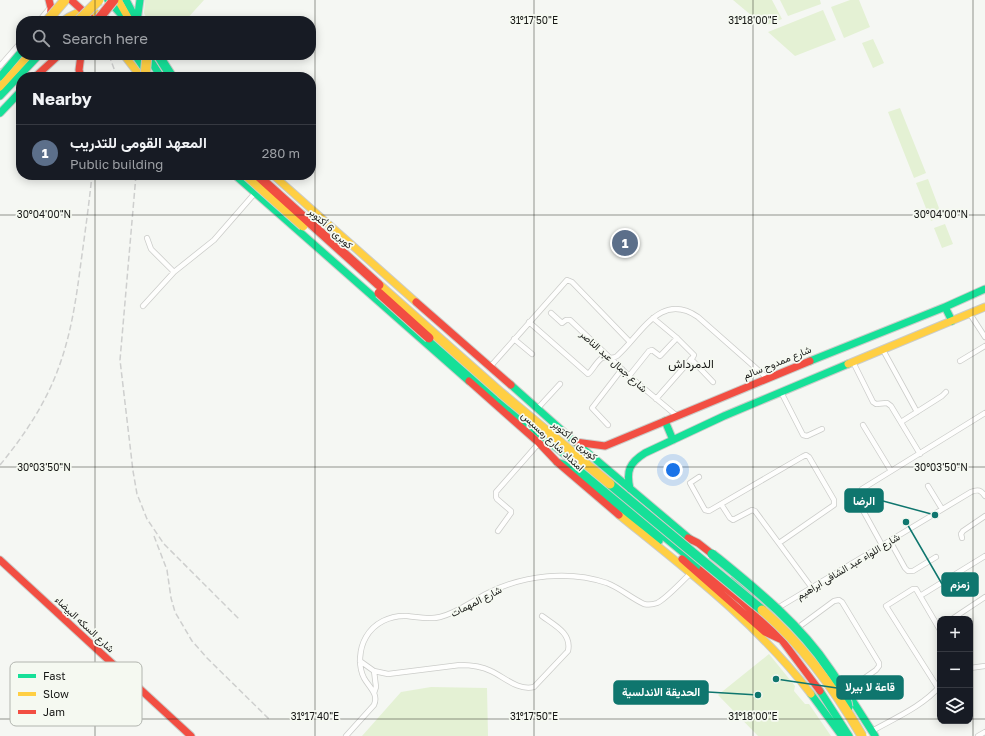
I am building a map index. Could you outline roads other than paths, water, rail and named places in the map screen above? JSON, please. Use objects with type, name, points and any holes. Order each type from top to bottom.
[{"type":"main road","points":[[53,16],[65,0]]},
{"type":"main road","points":[[71,0],[90,16]]},
{"type":"main road","points":[[76,16],[91,0]]},
{"type":"main road","points":[[83,16],[99,0]]},
{"type":"main road","points":[[108,0],[122,16]]},
{"type":"main road","points":[[100,16],[114,0]]},
{"type":"main road","points":[[118,0],[127,16]]},
{"type":"main road","points":[[126,0],[134,16]]},
{"type":"main road","points":[[138,16],[140,0]]},
{"type":"main road","points":[[49,16],[50,4]]},
{"type":"main road","points":[[70,16],[83,11],[98,13],[102,16]]},
{"type":"main road","points":[[0,77],[16,58]]},
{"type":"main road","points":[[0,87],[24,60]]},
{"type":"main road","points":[[23,72],[34,60]]},
{"type":"main road","points":[[29,72],[41,60]]},
{"type":"main road","points":[[40,72],[54,60]]},
{"type":"main road","points":[[80,60],[80,72]]},
{"type":"main road","points":[[128,60],[137,72]]},
{"type":"main road","points":[[138,60],[147,72]]},
{"type":"main road","points":[[145,72],[147,60]]},
{"type":"main road","points":[[150,60],[158,72]]},
{"type":"main road","points":[[161,60],[169,72]]},
{"type":"main road","points":[[162,60],[171,72]]},
{"type":"main road","points":[[0,96],[16,79]]},
{"type":"main road","points":[[0,102],[16,85]]},
{"type":"main road","points":[[0,113],[16,97]]},
{"type":"main road","name":"امتداد شارع رمسيس","points":[[241,180],[539,443],[557,462],[607,505],[691,573],[752,628],[778,653],[842,736]]},
{"type":"main road","name":"كوبرى 6 أكتوبر","points":[[252,180],[495,397],[740,600],[781,639],[827,701],[848,736]]},
{"type":"main road","name":"كوبرى 6 أكتوبر","points":[[262,180],[322,235],[501,393],[760,608],[805,654],[849,712],[862,736]]},
{"type":"main road","name":"امتداد شارع رمسيس","points":[[279,180],[576,442],[773,611],[793,631],[846,691],[873,733]]},
{"type":"main road","points":[[284,218],[295,221],[302,219],[305,216],[302,201]]},
{"type":"main road","name":"شارع ممدوح سالم","points":[[576,442],[605,446],[767,378],[945,307],[985,289]]},
{"type":"main road","points":[[382,304],[383,298],[391,290],[402,290]]},
{"type":"main road","points":[[945,307],[952,321]]},
{"type":"main road","points":[[630,489],[627,477],[629,467],[641,455],[781,392],[985,307]]},
{"type":"main road","points":[[665,421],[673,440]]},
{"type":"main road","points":[[557,462],[569,466],[591,486],[682,560],[765,632],[774,638],[781,639]]},
{"type":"main road","points":[[688,538],[698,543],[771,602],[812,644],[826,663],[845,695],[849,712]]},
{"type":"main road","name":"شارع السكه البيضاء","points":[[0,560],[111,662]]},
{"type":"main road","name":"شارع السكه البيضاء","points":[[142,691],[191,736]]},
{"type":"street","points":[[42,16],[50,4]]},
{"type":"street","points":[[0,66],[16,48]]},
{"type":"street","points":[[143,306],[174,272],[214,240],[255,193]]},
{"type":"street","points":[[147,238],[151,250],[174,272]]},
{"type":"street","points":[[490,367],[565,281],[570,280],[630,342]]},
{"type":"street","points":[[529,322],[587,373],[589,373],[602,359],[616,357],[653,318],[661,313],[683,309],[698,317],[767,378]]},
{"type":"street","name":"شارع جمال عبد الناصر","points":[[552,314],[562,323],[566,320],[570,320],[622,370],[677,416]]},
{"type":"street","points":[[970,314],[985,337]]},
{"type":"street","points":[[653,318],[677,338],[694,355],[656,399]]},
{"type":"street","points":[[629,376],[649,351],[652,350],[660,356],[677,338]]},
{"type":"street","points":[[514,339],[532,354]]},
{"type":"street","points":[[960,361],[985,346]]},
{"type":"street","points":[[883,350],[918,412]]},
{"type":"street","points":[[691,360],[713,382]]},
{"type":"street","points":[[853,362],[873,402],[876,404],[889,404],[920,454]]},
{"type":"street","points":[[608,425],[592,408],[622,370]]},
{"type":"street","points":[[538,408],[560,384]]},
{"type":"street","points":[[781,392],[804,435],[808,436],[822,429]]},
{"type":"street","points":[[901,422],[946,392]]},
{"type":"street","points":[[882,545],[860,505],[859,494],[862,490],[985,413]]},
{"type":"street","points":[[863,425],[891,471]]},
{"type":"street","points":[[498,531],[511,511],[496,497],[496,492],[539,443]]},
{"type":"street","points":[[699,477],[690,483],[705,510],[709,511],[802,456],[806,455],[809,457],[834,500],[834,505],[778,543]]},
{"type":"street","points":[[928,486],[942,508]]},
{"type":"street","name":"شارع اللواء عبد الشافى ابراهيم","points":[[773,611],[942,508],[976,490],[982,492],[985,496]]},
{"type":"street","points":[[721,504],[733,520],[754,510],[812,588]]},
{"type":"street","points":[[962,538],[962,531],[985,516]]},
{"type":"street","points":[[890,541],[904,568],[908,571],[913,571],[936,557]]},
{"type":"street","points":[[920,596],[985,556]]},
{"type":"street","name":"شارع المهمات","points":[[374,693],[361,671],[361,650],[366,637],[375,626],[380,622],[393,617],[400,616],[430,619],[445,616],[489,592],[523,580],[540,577],[561,576],[573,576],[607,583],[644,604],[651,605],[658,603],[663,599],[691,573]]},
{"type":"street","points":[[937,625],[917,590],[914,589],[886,606],[937,684]]},
{"type":"street","points":[[956,616],[985,597]]},
{"type":"street","points":[[793,631],[834,601],[839,600],[842,602],[879,663],[876,670],[846,691]]},
{"type":"street","points":[[360,661],[374,671],[388,674],[471,665],[491,671],[519,686],[530,688],[534,687],[568,651],[569,647],[568,640],[564,634],[542,616]]},
{"type":"street","points":[[973,668],[985,666]]},
{"type":"street","points":[[346,736],[374,705],[376,697],[374,693],[376,687],[374,671]]},
{"type":"street","points":[[873,733],[926,699],[938,688]]},
{"type":"street","points":[[978,736],[985,732]]},
{"type":"railway","points":[[100,0],[102,16]]},
{"type":"railway","points":[[111,60],[115,72]]},
{"type":"railway","points":[[0,465],[25,432],[46,397],[62,358],[75,304],[91,180]]},
{"type":"railway","points":[[136,180],[120,360],[137,494],[147,519],[164,544],[239,619]]},
{"type":"railway","points":[[154,536],[167,570],[171,598],[175,612],[192,641],[207,658],[269,719]]},
{"type":"place","name":"المعهد القومى للتدريب","points":[[625,243]]},
{"type":"place","name":"الرضا","points":[[935,515]]},
{"type":"place","name":"زمزم","points":[[906,522]]},
{"type":"place","name":"قاعة لا بيرلا","points":[[776,679]]},
{"type":"place","name":"الحديقة الاندلسية","points":[[758,695]]},
{"type":"district","name":"الدمرداش","points":[[691,363]]}]
